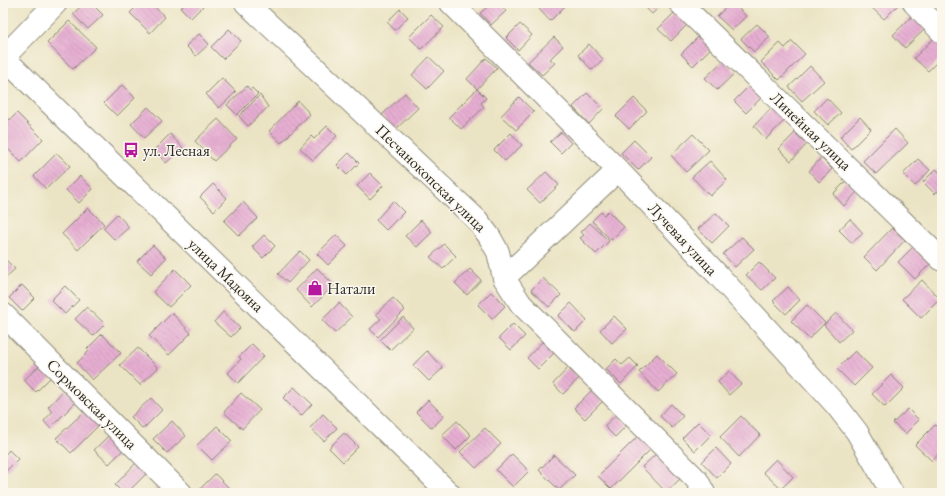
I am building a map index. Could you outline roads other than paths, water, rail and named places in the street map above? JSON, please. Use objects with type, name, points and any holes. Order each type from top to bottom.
[{"type":"street","points":[[3,58],[56,3]]},
{"type":"street","name":"Песчанокопская улица","points":[[246,3],[477,220],[489,236],[498,252],[504,278],[521,304],[697,480],[704,493]]},
{"type":"street","name":"Лучевая улица","points":[[451,3],[618,170],[718,275],[837,406],[857,432],[892,493]]},
{"type":"street","name":"Линейная улица","points":[[680,3],[942,260]]},
{"type":"street","points":[[914,3],[942,32]]},
{"type":"street","name":"улица Мадояна","points":[[3,58],[449,493]]},
{"type":"street","points":[[504,278],[618,170]]},
{"type":"street","name":"Сормовская улица","points":[[3,314],[181,493]]},
{"type":"place","name":"ул. Лесная","points":[[131,150]]},
{"type":"place","name":"Натали","points":[[315,288]]}]
